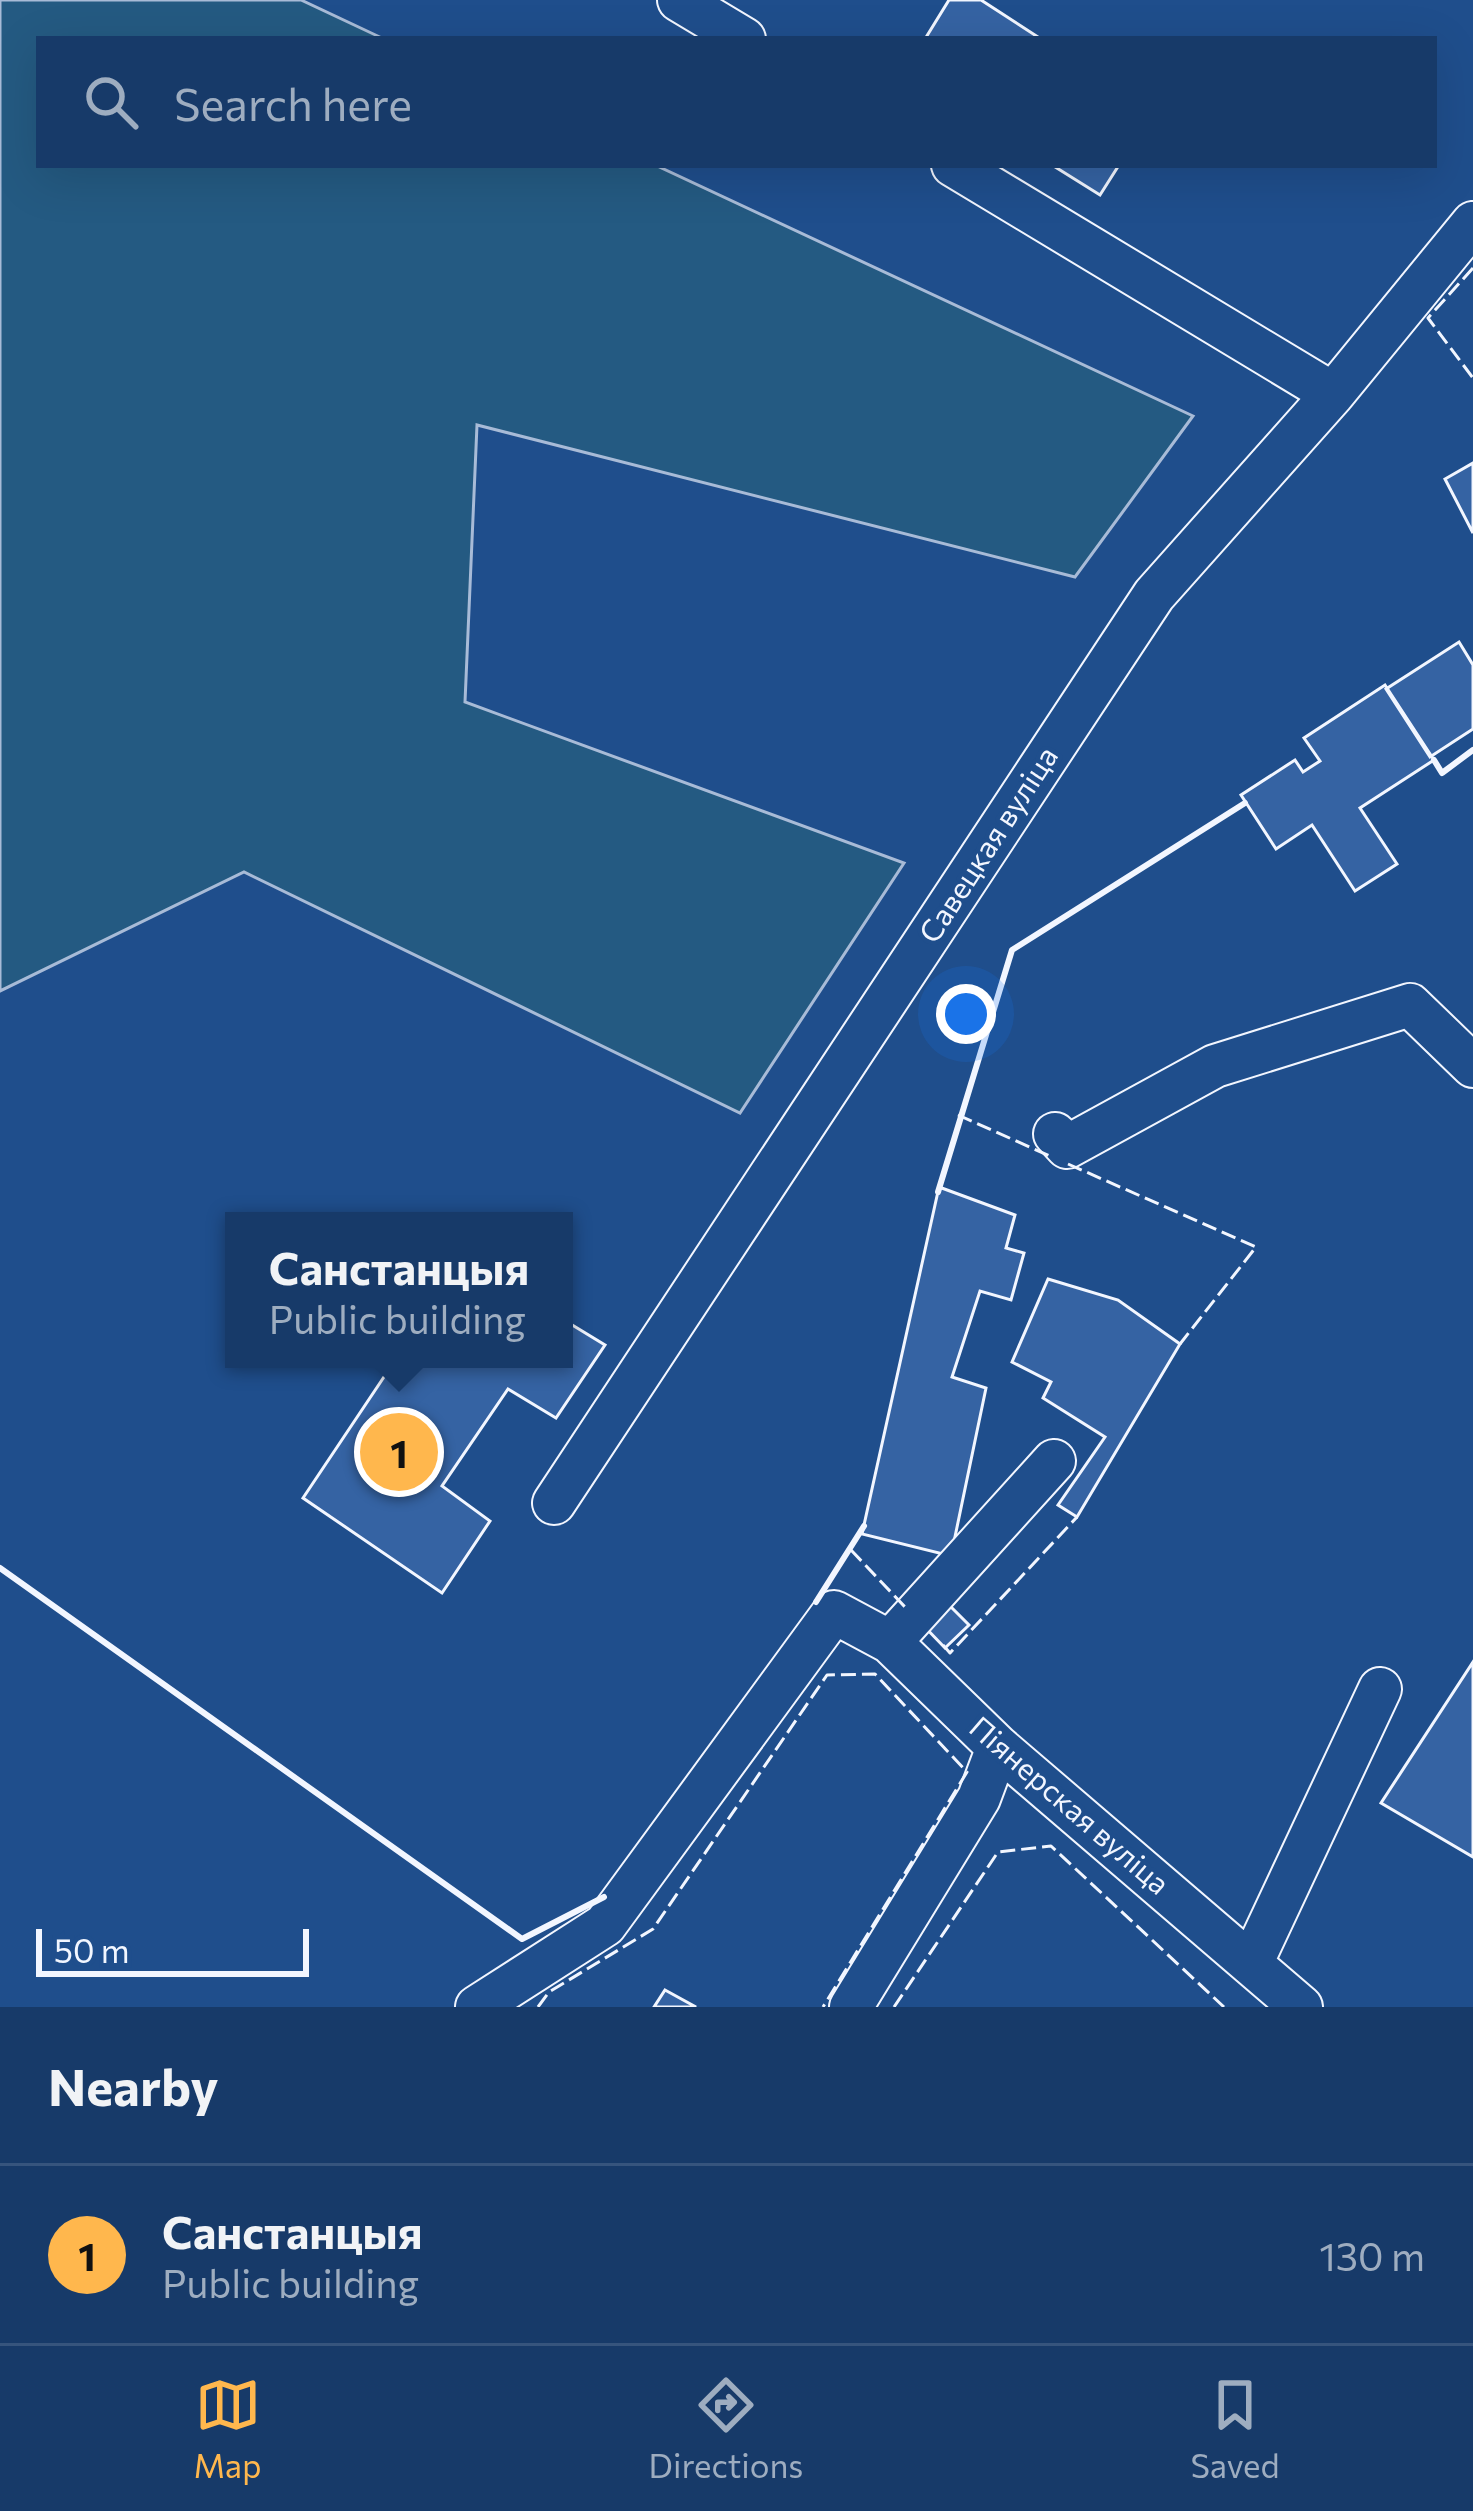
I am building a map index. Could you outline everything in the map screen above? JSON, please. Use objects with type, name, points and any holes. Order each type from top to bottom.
[{"type":"street","points":[[679,0],[739,36]]},
{"type":"street","points":[[958,168],[1333,394]]},
{"type":"street","name":"Савецкая вуліца","points":[[554,1503],[1154,595],[1333,394],[1473,223]]},
{"type":"street","points":[[1054,1134],[1067,1147],[1215,1066],[1410,1005],[1473,1066]]},
{"type":"street","points":[[890,1642],[1054,1461]]},
{"type":"street","name":"Піянерская вуліца","points":[[477,2007],[605,1925],[833,1612],[890,1642],[998,1747],[1301,2007]]},
{"type":"street","points":[[1251,1964],[1380,1688]]},
{"type":"street","points":[[851,2007],[979,1798],[998,1747]]},
{"type":"shaded area","points":[[0,0],[301,0],[378,36],[36,36],[36,168],[661,168],[1193,416],[1075,577],[477,425],[465,702],[904,863],[740,1113],[244,872],[0,991]]},
{"type":"building","points":[[949,0],[981,0],[1036,36],[927,36]]},
{"type":"building","points":[[1057,168],[1117,168],[1100,195]]},
{"type":"building","points":[[1473,463],[1473,533],[1445,479]]},
{"type":"building","points":[[1459,642],[1473,665],[1473,729],[1430,757],[1386,689]]},
{"type":"building","points":[[1385,685],[1434,760],[1360,808],[1397,864],[1355,891],[1312,825],[1276,849],[1241,795],[1295,760],[1303,772],[1320,761],[1304,738]]},
{"type":"building","points":[[939,1187],[1015,1215],[1006,1248],[1024,1253],[1011,1300],[980,1291],[952,1377],[986,1388],[951,1556],[862,1534]]},
{"type":"building","points":[[1048,1279],[1118,1300],[1180,1344],[1077,1517],[1058,1505],[1105,1437],[1043,1398],[1051,1382],[1012,1362]]},
{"type":"building","points":[[573,1325],[605,1345],[556,1418],[508,1389],[442,1486],[490,1521],[442,1593],[303,1498],[390,1368],[573,1368]]},
{"type":"building","points":[[944,1600],[969,1625],[945,1648],[921,1623]]},
{"type":"building","points":[[1473,1662],[1473,1857],[1381,1803]]},
{"type":"building","points":[[665,1990],[696,2007],[654,2007]]},
{"type":"fence","points":[[1473,268],[1428,318],[1473,378]]},
{"type":"fence","points":[[958,1115],[1052,1157]]},
{"type":"fence","points":[[1068,1164],[1256,1247],[1180,1344]]},
{"type":"fence","points":[[943,1645],[950,1653],[1077,1517]]},
{"type":"fence","points":[[851,1550],[905,1607]]},
{"type":"fence","points":[[538,2007],[549,1992],[653,1929],[827,1675],[875,1674],[967,1772],[823,2007]]},
{"type":"fence","points":[[894,2007],[998,1852],[1051,1846],[1224,2007]]},
{"type":"wall","points":[[1434,760],[1442,773],[1473,750]]},
{"type":"wall","points":[[938,1192],[1012,950],[1245,803]]},
{"type":"wall","points":[[816,1602],[864,1526]]},
{"type":"wall","points":[[0,1568],[522,1939],[604,1897]]},
{"type":"place","name":"Санстанцыя","points":[[399,1452]]}]
